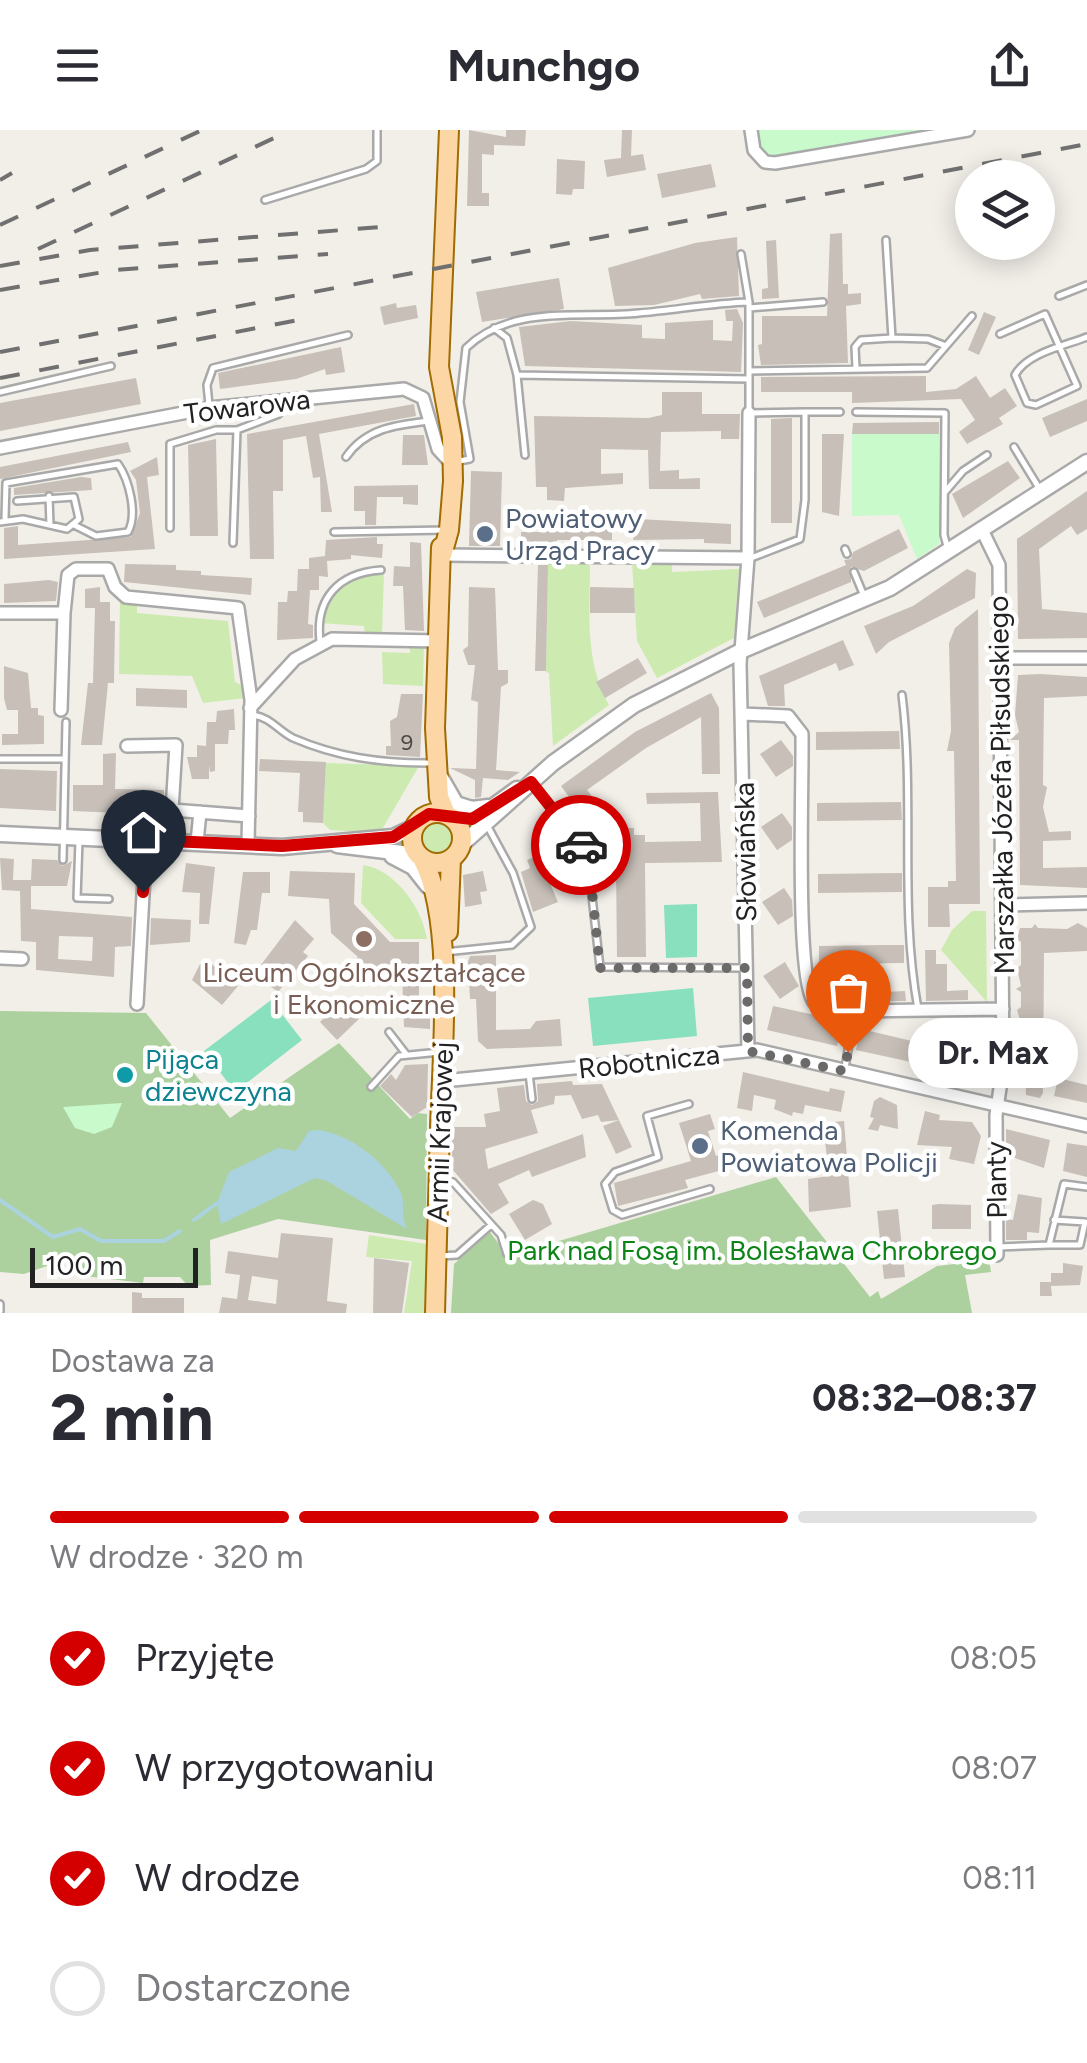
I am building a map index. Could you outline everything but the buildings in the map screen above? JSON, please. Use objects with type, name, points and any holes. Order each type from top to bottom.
[{"type":"main road","points":[[433,767],[438,797],[461,831],[456,852],[437,864],[421,858],[411,839],[433,767],[444,530],[441,480],[450,462],[452,438],[439,366],[450,130]]},
{"type":"main road","points":[[419,822],[450,817]]},
{"type":"main road","name":"Armii Krajowej","points":[[442,952],[448,937],[456,852]]},
{"type":"main road","name":"Armii Krajowej","points":[[421,858],[434,895],[442,952],[444,1081],[435,1313]]},
{"type":"street","points":[[751,130],[754,150],[765,162],[968,130]]},
{"type":"street","name":"Towarowa","points":[[0,448],[209,408],[411,390],[423,398],[438,449],[450,462]]},
{"type":"street","name":"Słowiańska","points":[[748,1051],[743,650],[749,413]]},
{"type":"street","points":[[456,852],[531,782],[634,705],[743,650],[866,599],[949,552],[1087,462]]},
{"type":"street","name":"Marszałka Józefa Piłsudskiego","points":[[982,530],[1000,566],[1004,1068],[998,1104]]},
{"type":"street","points":[[442,554],[748,558]]},
{"type":"street","points":[[64,716],[64,614],[68,576],[76,569],[108,569],[115,587],[126,597],[238,608],[250,712],[248,844]]},
{"type":"street","points":[[0,613],[64,614]]},
{"type":"street","points":[[250,712],[284,669],[332,639],[438,640]]},
{"type":"street","points":[[1001,658],[1087,658]]},
{"type":"street","name":"Słowiańska","points":[[743,714],[788,716],[802,734],[808,991],[819,1006],[855,1012]]},
{"type":"street","points":[[127,746],[176,745],[172,810],[248,816]]},
{"type":"street","points":[[433,767],[456,804],[472,809],[489,806]]},
{"type":"street","points":[[450,817],[472,819],[531,782]]},
{"type":"street","points":[[197,842],[200,812]]},
{"type":"street","points":[[0,834],[332,844],[393,837],[419,822]]},
{"type":"street","points":[[137,1004],[146,840]]},
{"type":"street","points":[[332,844],[421,858]]},
{"type":"street","points":[[382,852],[414,867],[434,895]]},
{"type":"street","points":[[1002,905],[1087,904]]},
{"type":"street","points":[[0,958],[22,959]]},
{"type":"street","points":[[855,1012],[1004,1009]]},
{"type":"street","name":"Robotnicza","points":[[444,1081],[748,1051],[1087,1126]]},
{"type":"street","name":"Planty","points":[[997,1251],[998,1104]]},
{"type":"lane","points":[[265,200],[366,169],[377,160],[377,130]]},
{"type":"lane","points":[[886,240],[892,338]]},
{"type":"lane","points":[[741,254],[749,305],[749,413],[840,412]]},
{"type":"lane","points":[[1059,296],[1087,286]]},
{"type":"lane","points":[[450,462],[470,459],[460,402],[466,348],[494,328],[566,312],[633,314],[823,302]]},
{"type":"lane","points":[[1000,334],[1045,314],[1060,348],[1076,386],[1036,405],[1028,403],[1015,376],[1021,364],[1060,348],[1087,337]]},
{"type":"lane","points":[[517,375],[749,375],[927,368],[972,316]]},
{"type":"lane","points":[[494,328],[508,338],[517,375],[525,454]]},
{"type":"lane","points":[[209,408],[207,385],[213,368],[348,335]]},
{"type":"lane","points":[[856,368],[855,347],[861,340],[928,339],[946,346]]},
{"type":"lane","points":[[0,392],[111,366]]},
{"type":"lane","points":[[170,528],[170,444],[216,430],[236,430],[278,414],[282,402]]},
{"type":"lane","points":[[748,558],[793,544],[803,533],[805,412]]},
{"type":"lane","points":[[856,412],[945,412],[944,535],[949,552]]},
{"type":"lane","points":[[346,457],[358,440],[391,426],[432,420]]},
{"type":"lane","points":[[233,543],[236,430]]},
{"type":"lane","points":[[1014,447],[1041,490]]},
{"type":"lane","points":[[946,492],[964,471],[987,454]]},
{"type":"lane","points":[[118,464],[128,484],[132,525],[128,532],[96,536],[74,526],[2,520],[6,483],[118,464]]},
{"type":"lane","points":[[49,496],[50,525]]},
{"type":"lane","points":[[17,501],[74,497],[79,520],[74,526]]},
{"type":"lane","points":[[334,532],[444,530]]},
{"type":"lane","points":[[320,644],[318,618],[323,600],[350,575],[380,570]]},
{"type":"lane","points":[[854,572],[866,599]]},
{"type":"lane","points":[[902,694],[907,750],[909,950],[918,1009]]},
{"type":"lane","points":[[250,712],[266,716],[289,736],[348,758],[433,767]]},
{"type":"lane","points":[[64,716],[78,898],[109,900]]},
{"type":"lane","points":[[0,759],[65,760]]},
{"type":"lane","points":[[531,782],[587,853],[600,968],[747,968]]},
{"type":"lane","points":[[442,952],[512,946],[531,926],[513,873],[486,825]]},
{"type":"lane","points":[[63,860],[71,837]]},
{"type":"lane","points":[[844,1071],[855,1012]]},
{"type":"lane","points":[[389,1032],[406,1054]]},
{"type":"lane","points":[[371,1087],[406,1054],[443,1052]]},
{"type":"lane","points":[[529,1073],[532,1099]]},
{"type":"lane","points":[[689,1104],[647,1116],[658,1156],[615,1172],[605,1184],[613,1210],[622,1215],[710,1189]]},
{"type":"lane","points":[[439,1180],[453,1182],[501,1235],[507,1254]]},
{"type":"lane","points":[[1049,1245],[1064,1184],[1087,1188]]},
{"type":"lane","points":[[997,1251],[1080,1245],[1085,1235],[1084,1222],[1054,1220]]},
{"type":"lane","points":[[437,1256],[456,1256],[491,1225]]},
{"type":"green space","points":[[751,130],[967,130],[765,162]]},
{"type":"green space","points":[[852,434],[939,434],[939,544],[917,559],[899,515],[852,516]]},
{"type":"green space","points":[[548,562],[590,562],[592,653],[609,705],[553,746],[546,672]]},
{"type":"green space","points":[[632,562],[672,563],[672,572],[739,569],[734,638],[657,678],[637,641]]},
{"type":"green space","points":[[384,573],[382,635],[365,636],[364,626],[320,623],[330,601],[343,586],[361,577]]},
{"type":"green space","points":[[120,596],[137,604],[137,613],[228,621],[235,682],[243,686],[246,698],[203,703],[192,676],[119,674]]},
{"type":"green space","points":[[424,643],[423,686],[383,684],[382,652],[410,653],[410,644]]},
{"type":"green space","points":[[326,763],[419,766],[380,833],[330,830],[323,823]]},
{"type":"green space","points":[[437,819],[450,824],[455,837],[450,850],[437,855],[424,850],[419,837],[424,824]]},
{"type":"green space","points":[[363,865],[386,874],[406,892],[420,915],[427,939],[395,939],[361,903]]},
{"type":"green space","points":[[697,904],[697,957],[666,958],[664,905]]},
{"type":"green space","points":[[972,911],[986,911],[987,1002],[941,950],[952,930]]},
{"type":"green space","points":[[693,988],[697,1036],[593,1046],[588,998]]},
{"type":"green space","points":[[271,1000],[302,1040],[235,1092],[204,1051]]},
{"type":"green space","points":[[0,1011],[146,1013],[230,1118],[339,1043],[410,1119],[418,1113],[427,1114],[426,1240],[278,1219],[210,1240],[211,1285],[188,1286],[180,1277],[144,1277],[143,1283],[77,1275],[64,1260],[24,1274],[0,1272]]},
{"type":"green space","points":[[122,1103],[112,1127],[94,1134],[75,1128],[63,1107]]},
{"type":"green space","name":"Park nad Fosą im. Bolesława Chrobrego","points":[[776,1177],[870,1297],[878,1291],[881,1299],[937,1266],[989,1260],[991,1272],[965,1275],[972,1313],[451,1313],[454,1264],[490,1232],[508,1256]]},
{"type":"green space","points":[[369,1235],[427,1244],[424,1313],[404,1313],[412,1261],[366,1257]]},
{"type":"water","points":[[319,1130],[355,1144],[386,1170],[402,1195],[407,1229],[327,1181],[315,1178],[221,1224],[217,1203],[229,1172],[278,1148],[296,1151],[309,1131]]},
{"type":"waterway","points":[[0,1200],[53,1237],[80,1229],[101,1241],[164,1241],[180,1231]]},
{"type":"waterway","points":[[194,1220],[217,1203]]},
{"type":"railway","points":[[0,225],[202,130]]},
{"type":"railway","points":[[38,249],[291,130]]},
{"type":"railway","points":[[0,352],[1087,144]]},
{"type":"railway","points":[[0,180],[12,173]]},
{"type":"railway","points":[[0,266],[90,250],[393,226]]},
{"type":"railway","points":[[0,290],[115,270],[328,254]]},
{"type":"railway","points":[[0,378],[298,320]]},
{"type":"way so far","points":[[581,845],[589,862],[600,968],[747,968],[748,1051],[844,1071],[848,1052]]},
{"type":"place","name":"Powiatowy Urząd Pracy","points":[[485,534]]},
{"type":"place","name":"Liceum Ogólnokształcące i Ekonomiczne","points":[[364,939]]},
{"type":"place","name":"Dr. Max","points":[[848,1052]]},
{"type":"place","name":"Pijąca dziewczyna","points":[[125,1075]]},
{"type":"place","name":"Komenda Powiatowa Policji","points":[[700,1146]]},
{"type":"route","points":[[143,892],[146,840],[326,846],[345,840],[383,839],[405,832],[429,814],[466,820],[480,816],[489,806],[531,782],[581,845]]}]
